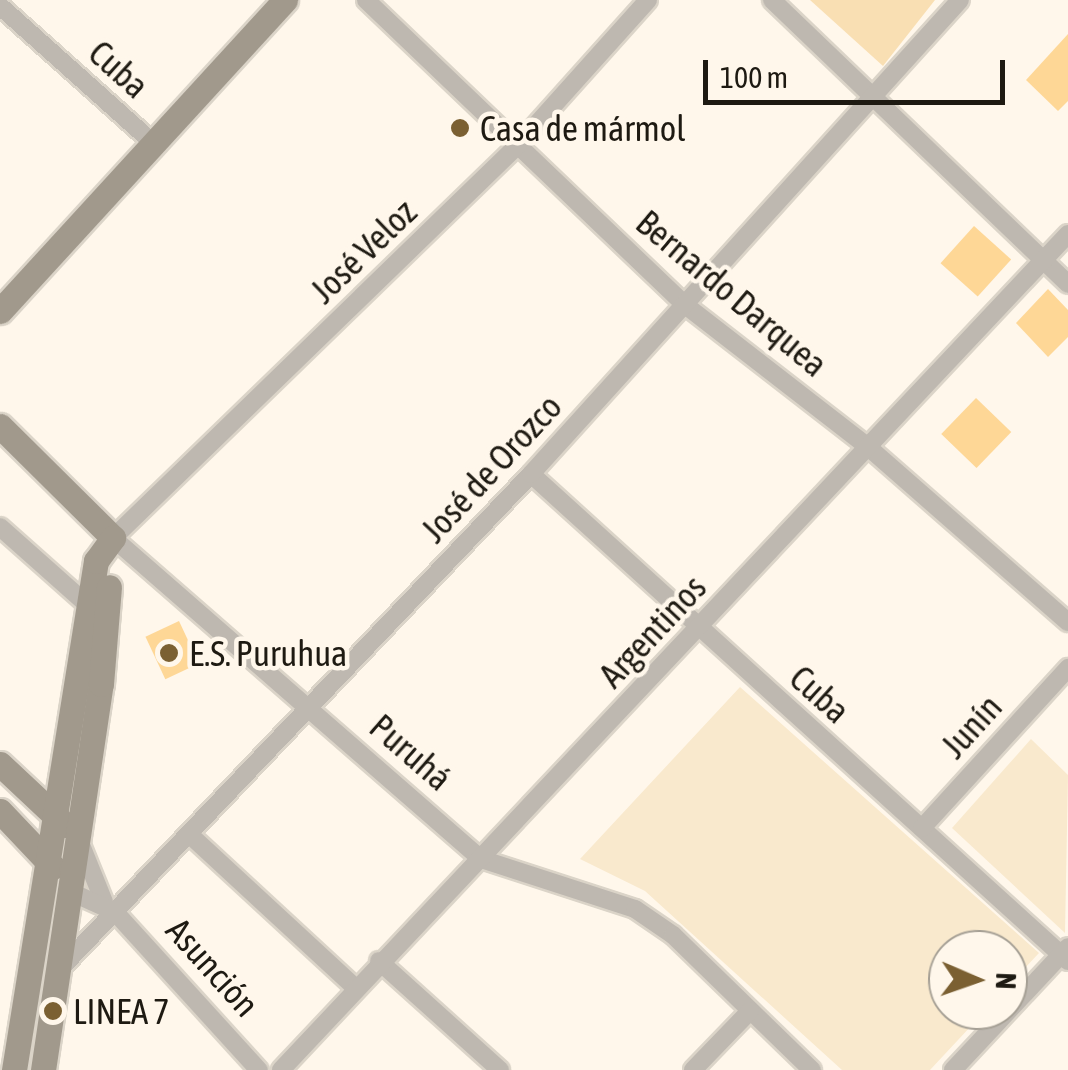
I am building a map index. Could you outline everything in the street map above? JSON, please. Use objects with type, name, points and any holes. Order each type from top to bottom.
[{"type":"street","points":[[0,311],[152,140],[285,0]]},
{"type":"street","name":"Bernardo Darquea","points":[[366,0],[685,305],[868,447],[1068,622]]},
{"type":"street","name":"José Veloz","points":[[112,538],[518,145],[648,0]]},
{"type":"street","points":[[772,0],[1068,284]]},
{"type":"street","name":"José de Orozco","points":[[59,970],[110,907],[190,835],[531,474],[960,0]]},
{"type":"street","name":"Cuba","points":[[0,6],[152,140]]},
{"type":"street","name":"Argentinos","points":[[280,1070],[1068,234]]},
{"type":"street","name":"Puruhá","points":[[0,426],[112,538],[481,859],[636,909],[672,935],[812,1070]]},
{"type":"street","name":"Cuba","points":[[531,474],[699,629],[1066,954]]},
{"type":"street","points":[[0,527],[90,607]]},
{"type":"street","points":[[14,1070],[96,561],[112,538]]},
{"type":"street","points":[[43,1070],[79,840],[112,538]]},
{"type":"street","name":"Junín","points":[[922,828],[1068,668]]},
{"type":"street","points":[[0,764],[79,840]]},
{"type":"street","points":[[0,811],[48,860],[71,892],[110,907]]},
{"type":"street","points":[[190,835],[356,987]]},
{"type":"street","name":"Asunción","points":[[79,840],[110,907],[259,1070]]},
{"type":"street","points":[[953,1070],[1066,954]]},
{"type":"street","points":[[379,961],[500,1070]]},
{"type":"street","points":[[693,1070],[750,1012]]},
{"type":"shaded area","points":[[810,0],[935,0],[883,66]]},
{"type":"shaded area","points":[[740,687],[1013,930],[928,930],[928,1030],[967,1030],[930,1070],[842,1070],[645,891],[580,859]]},
{"type":"shaded area","points":[[1031,739],[1068,775],[1065,933],[952,828]]},
{"type":"shaded area","points":[[1028,943],[1039,953],[1028,965]]},
{"type":"building","points":[[1068,34],[1068,101],[1058,111],[1026,80]]},
{"type":"building","points":[[974,226],[1011,259],[978,297],[941,263]]},
{"type":"building","points":[[1048,289],[1068,310],[1068,337],[1048,357],[1016,323]]},
{"type":"building","points":[[976,398],[1011,432],[977,468],[941,434]]},
{"type":"building","points":[[179,621],[199,664],[165,679],[145,637]]},
{"type":"place","name":"Casa de mármol","points":[[460,128]]},
{"type":"place","name":"E.S. Puruhua","points":[[169,653]]},
{"type":"place","name":"LINEA 7","points":[[53,1011]]}]
